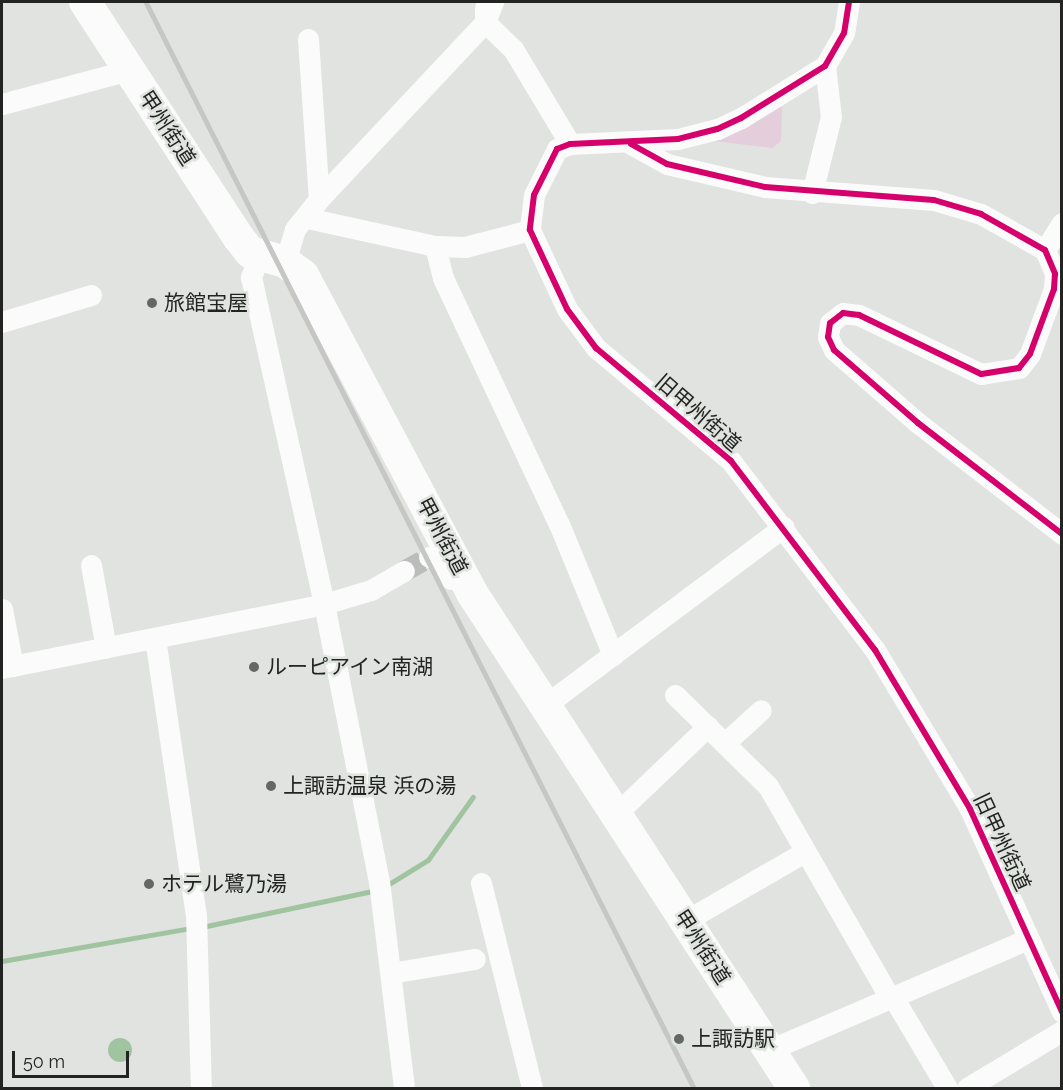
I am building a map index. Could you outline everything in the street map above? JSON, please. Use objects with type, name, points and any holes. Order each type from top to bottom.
[{"type":"highway","name":"甲州街道","points":[[85,2],[239,238],[272,260],[303,275],[472,593],[794,1089]]},
{"type":"street","points":[[478,2],[485,8],[485,22],[513,50],[570,144]]},
{"type":"street","points":[[404,1089],[381,890],[324,604],[251,277],[272,260],[307,218],[319,199],[485,22],[493,2]]},
{"type":"street","points":[[307,218],[435,246],[465,247],[530,230],[530,210],[540,180],[557,149],[570,144],[631,144],[678,140],[717,129],[825,66],[844,33],[849,2]]},
{"type":"street","points":[[308,39],[319,199]]},
{"type":"street","points":[[812,193],[831,117],[825,66]]},
{"type":"street","points":[[2,104],[129,69]]},
{"type":"street","points":[[631,144],[667,164],[765,187],[812,193],[934,200],[981,214],[1045,250],[1055,274],[1054,314],[1019,368],[1000,374],[981,374],[859,315],[843,313],[830,323],[828,337],[834,350],[918,423],[1062,534]]},
{"type":"street","points":[[1045,250],[1062,223]]},
{"type":"street","name":"旧甲州街道","points":[[530,230],[567,309],[596,348],[731,461],[875,650],[982,832],[1062,1012]]},
{"type":"street","points":[[435,246],[443,278],[559,524],[613,655]]},
{"type":"street","points":[[2,322],[91,295]]},
{"type":"street","points":[[544,706],[783,527]]},
{"type":"street","points":[[429,557],[441,561],[460,591],[472,593]]},
{"type":"street","points":[[91,565],[106,648]]},
{"type":"street","points":[[2,609],[7,667],[324,604],[371,591],[404,571]]},
{"type":"street","points":[[155,638],[197,924],[201,1089]]},
{"type":"street","points":[[675,695],[726,742],[768,786],[803,853],[947,1089]]},
{"type":"street","points":[[726,742],[762,710]]},
{"type":"street","points":[[616,814],[708,726]]},
{"type":"street","points":[[685,921],[803,853]]},
{"type":"street","points":[[481,883],[532,1089]]},
{"type":"street","points":[[769,1050],[1028,939]]},
{"type":"street","points":[[391,973],[475,958]]},
{"type":"street","points":[[967,1089],[1062,1031]]},
{"type":"shaded area","points":[[778,103],[782,108],[781,141],[772,148],[713,141],[715,135]]},
{"type":"shaded area","points":[[120,1038],[128,1042],[132,1050],[128,1058],[120,1062],[112,1058],[108,1050],[112,1042]]},
{"type":"waterway","points":[[386,886],[428,860],[473,797]]},
{"type":"waterway","points":[[202,927],[373,891]]},
{"type":"waterway","points":[[2,961],[191,928]]},
{"type":"tunnel","points":[[404,571],[429,557]]},
{"type":"railway","points":[[146,2],[694,1088]]},
{"type":"cycle path","points":[[849,2],[844,33],[825,66],[741,118],[717,129],[678,139],[570,144],[557,149],[534,195],[530,230],[567,309],[596,348],[731,461],[875,650],[970,809],[1062,1012]]},
{"type":"cycle path","points":[[631,144],[667,164],[765,187],[934,200],[981,214],[1045,250],[1055,274],[1054,289],[1030,354],[1019,368],[981,374],[859,315],[843,313],[830,323],[828,337],[834,350],[918,423],[1062,534]]},
{"type":"place","name":"旅館宝屋","points":[[152,303]]},
{"type":"place","name":"ルーピアイン南湖","points":[[254,667]]},
{"type":"place","name":"上諏訪温泉 浜の湯","points":[[271,786]]},
{"type":"place","name":"ホテル鷺乃湯","points":[[149,884]]},
{"type":"place","name":"上諏訪駅","points":[[679,1039]]}]
